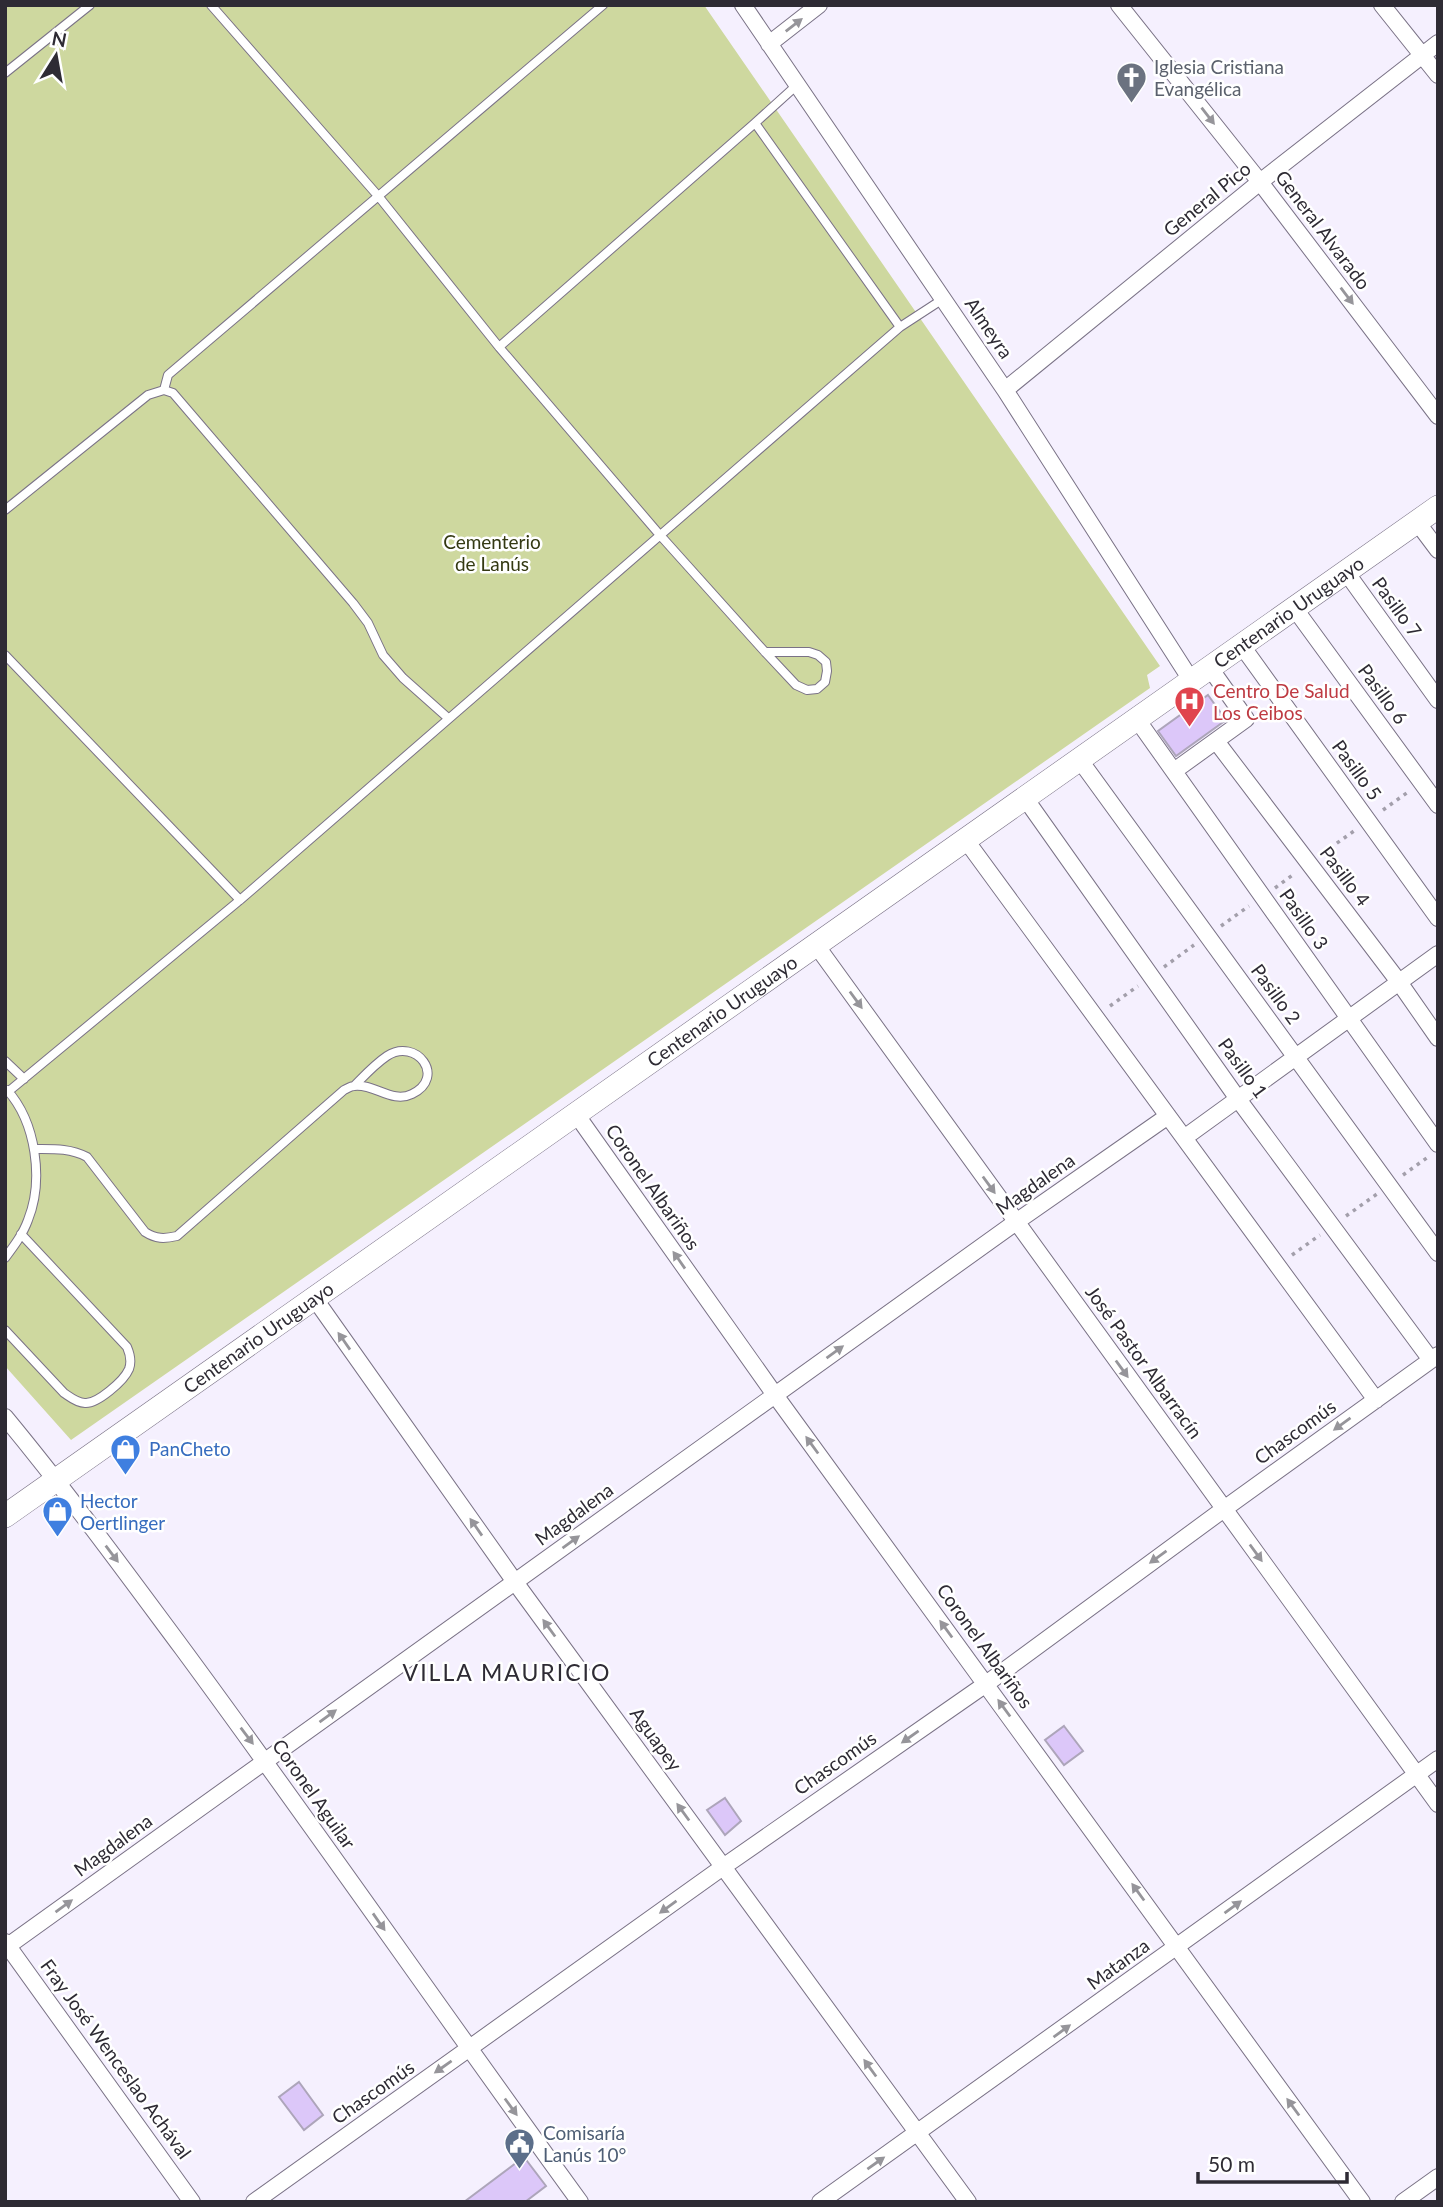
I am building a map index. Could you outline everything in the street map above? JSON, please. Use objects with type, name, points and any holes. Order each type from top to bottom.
[{"type":"main road","name":"Centenario Uruguayo","points":[[5,1516],[1438,507]]},
{"type":"street","name":"Almeyra","points":[[743,5],[1200,674],[1246,719],[1216,741]]},
{"type":"street","points":[[769,44],[819,5]]},
{"type":"street","name":"General Alvarado","points":[[1119,5],[1260,183],[1438,416]]},
{"type":"street","points":[[1382,5],[1438,75]]},
{"type":"street","name":"General Pico","points":[[1005,390],[1438,43]]},
{"type":"street","points":[[1417,522],[1438,550]]},
{"type":"street","name":"Pasillo 7","points":[[1346,572],[1438,700]]},
{"type":"street","name":"Pasillo 6","points":[[1295,609],[1438,805]]},
{"type":"street","name":"Pasillo 5","points":[[1241,646],[1438,919]]},
{"type":"street","name":"Pasillo 3","points":[[1136,718],[1349,1018],[1433,1150]]},
{"type":"street","points":[[1174,771],[1216,741]]},
{"type":"street","name":"Pasillo 4","points":[[1216,741],[1399,982],[1438,1038]]},
{"type":"street","name":"Pasillo 2","points":[[1079,759],[1438,1253]]},
{"type":"street","name":"Pasillo 1","points":[[1025,798],[1238,1098],[1434,1358]]},
{"type":"street","points":[[965,839],[1376,1400]]},
{"type":"street","name":"José Pastor Albarracín","points":[[816,945],[1438,1804]]},
{"type":"street","points":[[1184,1138],[1438,954]]},
{"type":"street","name":"Coronel Albariños","points":[[576,1114],[775,1395],[1362,2202]]},
{"type":"street","name":"Magdalena","points":[[6,1945],[1168,1116]]},
{"type":"street","name":"Aguapey","points":[[315,1299],[515,1582],[968,2202]]},
{"type":"street","name":"Chascomús","points":[[254,2202],[723,1867],[986,1684],[1434,1358]]},
{"type":"street","name":"Coronel Aguilar","points":[[5,1417],[57,1479],[266,1761],[580,2202]]},
{"type":"street","name":"Matanza","points":[[820,2202],[1438,1759]]},
{"type":"street","name":"Fray José Wenceslao Achával","points":[[6,1945],[192,2202]]},
{"type":"street","points":[[1403,2202],[1438,2177]]},
{"type":"lane","points":[[5,73],[90,5]]},
{"type":"lane","points":[[211,5],[379,197],[499,347],[659,534],[765,652],[796,685],[807,690],[817,689],[825,682],[826,662],[818,654],[765,652]]},
{"type":"lane","points":[[164,390],[168,375],[603,5]]},
{"type":"lane","points":[[499,347],[797,85]]},
{"type":"lane","points":[[755,123],[901,327]]},
{"type":"lane","points":[[5,1258],[29,1220],[38,1168],[32,1138],[20,1110],[7,1090],[24,1079],[240,900],[659,534],[901,327],[943,299]]},
{"type":"lane","points":[[5,510],[148,395],[164,390],[173,393],[354,603],[368,623],[383,655],[403,678],[448,718]]},
{"type":"lane","points":[[5,655],[240,900]]},
{"type":"lane","points":[[34,1149],[76,1151],[87,1157],[145,1232],[155,1238],[177,1236],[388,1055],[404,1051],[414,1053],[423,1060],[429,1071],[426,1082],[417,1092],[406,1097],[354,1086]]},
{"type":"lane","points":[[5,1061],[24,1079]]},
{"type":"lane","points":[[5,1330],[64,1393],[75,1401],[87,1404],[97,1401],[122,1379],[129,1368],[131,1357],[127,1347],[21,1234]]},
{"type":"path","points":[[1278,1266],[1433,1150]]},
{"type":"green space","name":"Cementerio de Lanús","points":[[5,5],[704,5],[1160,666],[1147,675],[1150,688],[71,1440],[5,1366]]},
{"type":"building","name":"Centro De Salud Los Ceibos","points":[[1208,695],[1226,720],[1176,756],[1158,731]]},
{"type":"building","points":[[1064,1726],[1083,1751],[1064,1765],[1045,1740]]},
{"type":"building","points":[[725,1798],[741,1821],[725,1835],[707,1810]]},
{"type":"building","points":[[299,2082],[323,2115],[304,2130],[279,2097]]},
{"type":"building","name":"Comisaría Lanús 10°","points":[[524,2157],[546,2186],[525,2202],[464,2202]]},
{"type":"place","name":"Iglesia Cristiana Evangélica","points":[[1131,105]]},
{"type":"place","name":"Centro De Salud Los Ceibos","points":[[1190,729]]},
{"type":"place","name":"PanCheto","points":[[126,1476]]},
{"type":"place","name":"Hector Oertlinger","points":[[57,1539]]},
{"type":"place","name":"Comisaría Lanús 10°","points":[[520,2171]]},
{"type":"district","name":"VILLA MAURICIO","points":[[507,1673]]}]
